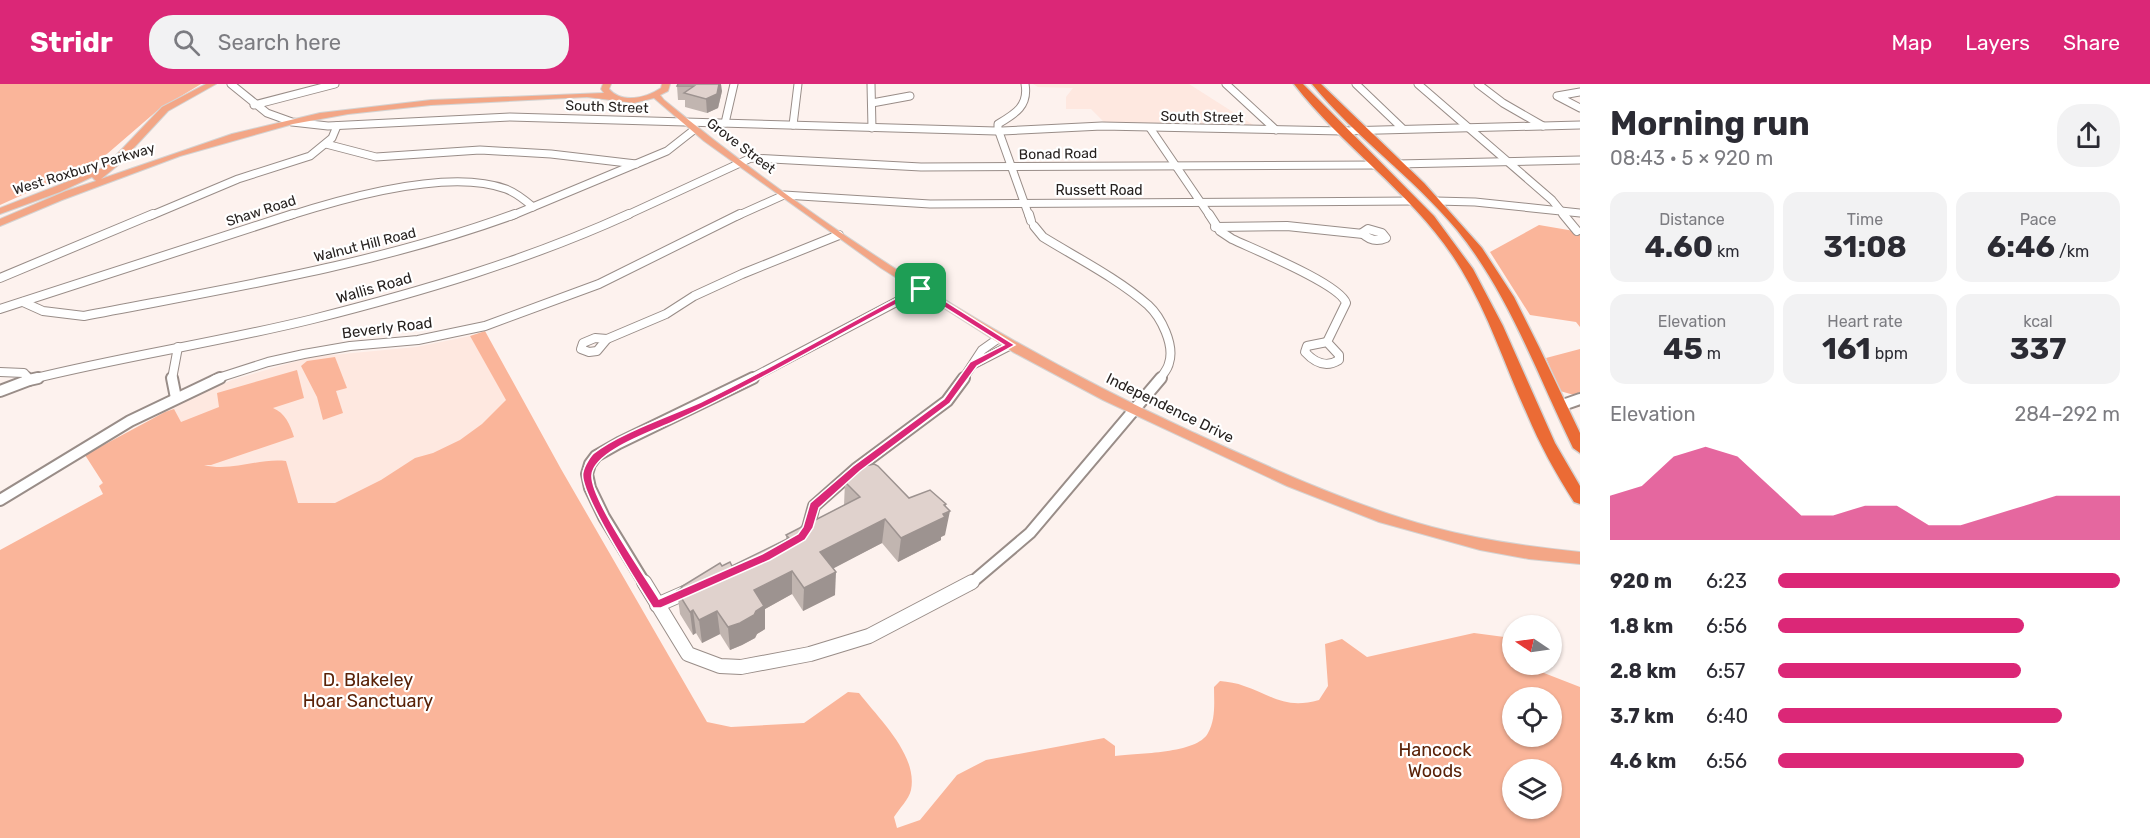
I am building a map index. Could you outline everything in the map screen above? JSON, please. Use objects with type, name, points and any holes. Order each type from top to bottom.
[{"type":"highway","points":[[1298,84],[1413,201],[1440,231],[1472,277],[1551,449],[1580,498]]},
{"type":"highway","points":[[1316,84],[1436,201],[1460,228],[1493,274],[1580,448]]},
{"type":"highway","points":[[1515,371],[1545,376]]},
{"type":"main road","points":[[0,223],[63,196],[97,177],[123,155],[165,109],[212,84]]},
{"type":"main road","points":[[606,85],[606,92],[610,96]]},
{"type":"main road","name":"West Roxbury Parkway","points":[[580,95],[606,85]]},
{"type":"main road","points":[[640,99],[656,95],[667,85]]},
{"type":"main road","name":"West Roxbury Parkway","points":[[0,211],[97,177],[292,122],[421,102],[580,95],[640,99]]},
{"type":"main road","name":"Grove Street","points":[[656,95],[683,120],[784,195]]},
{"type":"main road","name":"Grove Street","points":[[640,99],[656,104],[683,120]]},
{"type":"main road","points":[[22,202],[95,173],[123,155]]},
{"type":"main road","name":"West Roxbury Parkway","points":[[63,196],[177,155]]},
{"type":"main road","name":"Independence Drive","points":[[784,195],[838,235],[999,338],[1134,411],[1332,501],[1414,529],[1501,548],[1580,558]]},
{"type":"street","name":"South Street","points":[[231,84],[243,92],[254,105],[267,113],[292,122],[338,126],[490,117],[683,120],[999,131],[1102,126],[1362,130],[1580,125]]},
{"type":"street","points":[[254,105],[335,84]]},
{"type":"street","points":[[725,123],[734,84]]},
{"type":"street","points":[[793,125],[798,84]]},
{"type":"street","points":[[871,84],[872,128]]},
{"type":"street","points":[[921,289],[776,367],[596,456],[587,474],[590,488],[604,517],[688,654],[724,666],[741,667],[845,645],[908,618],[968,585],[1004,558],[1030,533],[1158,383],[1170,362],[1167,337],[1157,315],[1148,305],[1123,287],[1043,237],[1033,223],[1024,203],[998,124],[1021,111],[1026,97],[1025,84]]},
{"type":"street","points":[[1226,84],[1276,130]]},
{"type":"street","points":[[1356,84],[1402,128]]},
{"type":"street","points":[[1418,84],[1562,211],[1577,231]]},
{"type":"street","points":[[1478,84],[1503,103],[1543,126]]},
{"type":"street","points":[[1580,92],[1557,96],[1580,108]]},
{"type":"street","points":[[872,103],[910,96]]},
{"type":"street","points":[[0,278],[238,179],[310,156],[326,144],[338,126]]},
{"type":"street","points":[[1150,128],[1215,227],[1232,239],[1315,278],[1344,297],[1346,303],[1327,342]]},
{"type":"street","name":"Walnut Hill Road","points":[[23,302],[43,311],[60,315],[96,314],[352,264],[480,227],[533,207],[676,146],[695,129]]},
{"type":"street","points":[[326,144],[376,158],[480,150],[551,154],[636,164]]},
{"type":"street","name":"Bonad Road","points":[[740,162],[766,158],[921,167],[1377,165]]},
{"type":"street","points":[[1397,164],[1580,160]]},
{"type":"street","name":"Wallis Road","points":[[0,391],[29,380],[98,363],[354,309],[518,259],[577,238],[740,162]]},
{"type":"street","name":"Shaw Road","points":[[0,309],[302,212],[361,196],[414,187],[471,184],[499,187],[513,192],[533,207]]},
{"type":"street","name":"Russett Road","points":[[784,195],[899,204],[1413,201]]},
{"type":"street","name":"Beverly Road","points":[[0,500],[130,421],[210,381],[277,360],[350,346],[442,337],[485,326],[599,284],[771,198],[784,195]]},
{"type":"street","points":[[1436,201],[1580,213]]},
{"type":"street","points":[[1215,227],[1287,226],[1363,234]]},
{"type":"street","points":[[607,339],[666,314],[694,296],[742,274],[838,235]]},
{"type":"street","points":[[793,542],[806,532],[814,506],[857,468],[947,401],[982,350],[999,338]]},
{"type":"street","points":[[974,364],[1011,345]]},
{"type":"street","points":[[176,398],[171,381],[172,363],[177,347]]},
{"type":"street","points":[[0,372],[24,373],[29,380]]},
{"type":"street","points":[[1560,406],[1580,399]]},
{"type":"street","points":[[657,605],[696,587]]},
{"type":"shaded area","points":[[1033,84],[1189,84],[1258,128],[1106,124],[1091,109],[1066,109],[1066,97],[1073,88],[1038,87]]},
{"type":"shaded area","points":[[470,336],[545,467],[311,553],[99,486],[153,418],[232,380],[311,357],[416,347]]},
{"type":"green space","points":[[0,84],[201,84],[158,110],[100,160],[0,205]]},
{"type":"green space","points":[[1539,225],[1580,232],[1580,327],[1576,322],[1530,315],[1490,252]]},
{"type":"green space","points":[[485,331],[561,469],[707,722],[731,727],[804,723],[848,692],[859,693],[895,738],[909,764],[912,777],[911,790],[894,817],[897,828],[920,820],[957,775],[986,760],[1104,738],[1115,746],[1115,756],[1180,749],[1192,745],[1202,740],[1211,728],[1214,687],[1220,681],[1241,685],[1288,702],[1307,703],[1319,700],[1328,686],[1325,644],[1342,639],[1367,657],[1474,633],[1502,637],[1502,675],[1549,675],[1580,687],[1580,838],[0,838],[0,550],[103,494],[99,486],[103,483],[85,455],[165,412],[174,409],[181,422],[219,407],[217,393],[297,370],[304,398],[273,408],[281,413],[294,437],[211,465],[204,465],[224,467],[265,461],[286,461],[298,503],[335,503],[381,480],[415,458],[433,453],[460,440],[482,424],[506,400],[470,336]]},
{"type":"green space","points":[[1580,349],[1580,392],[1574,395],[1560,391],[1546,358]]},
{"type":"green space","points":[[335,357],[347,388],[336,391],[343,413],[323,420],[317,397],[301,366],[307,361]]},
{"type":"building","points":[[678,84],[719,84],[717,94],[706,99],[684,93],[694,86],[677,86]]},
{"type":"building","points":[[874,464],[909,498],[930,490],[946,504],[944,505],[950,511],[943,514],[945,517],[901,538],[885,519],[820,552],[836,572],[804,588],[792,571],[754,590],[764,606],[740,623],[728,627],[717,611],[699,620],[693,610],[690,612],[677,591],[681,587],[720,563],[722,566],[730,562],[732,566],[789,538],[786,535],[860,497],[845,482],[849,480],[847,477],[865,466]]},
{"type":"route","points":[[921,289],[1011,345],[974,364],[947,401],[857,468],[814,506],[808,528],[801,537],[766,557],[657,605],[604,517],[590,488],[587,474],[596,456],[785,362],[851,324],[921,289]]},
{"type":"park label","name":"D. Blakeley Hoar Sanctuary","points":[[368,690]]},
{"type":"park label","name":"Hancock Woods","points":[[1435,760]]}]
